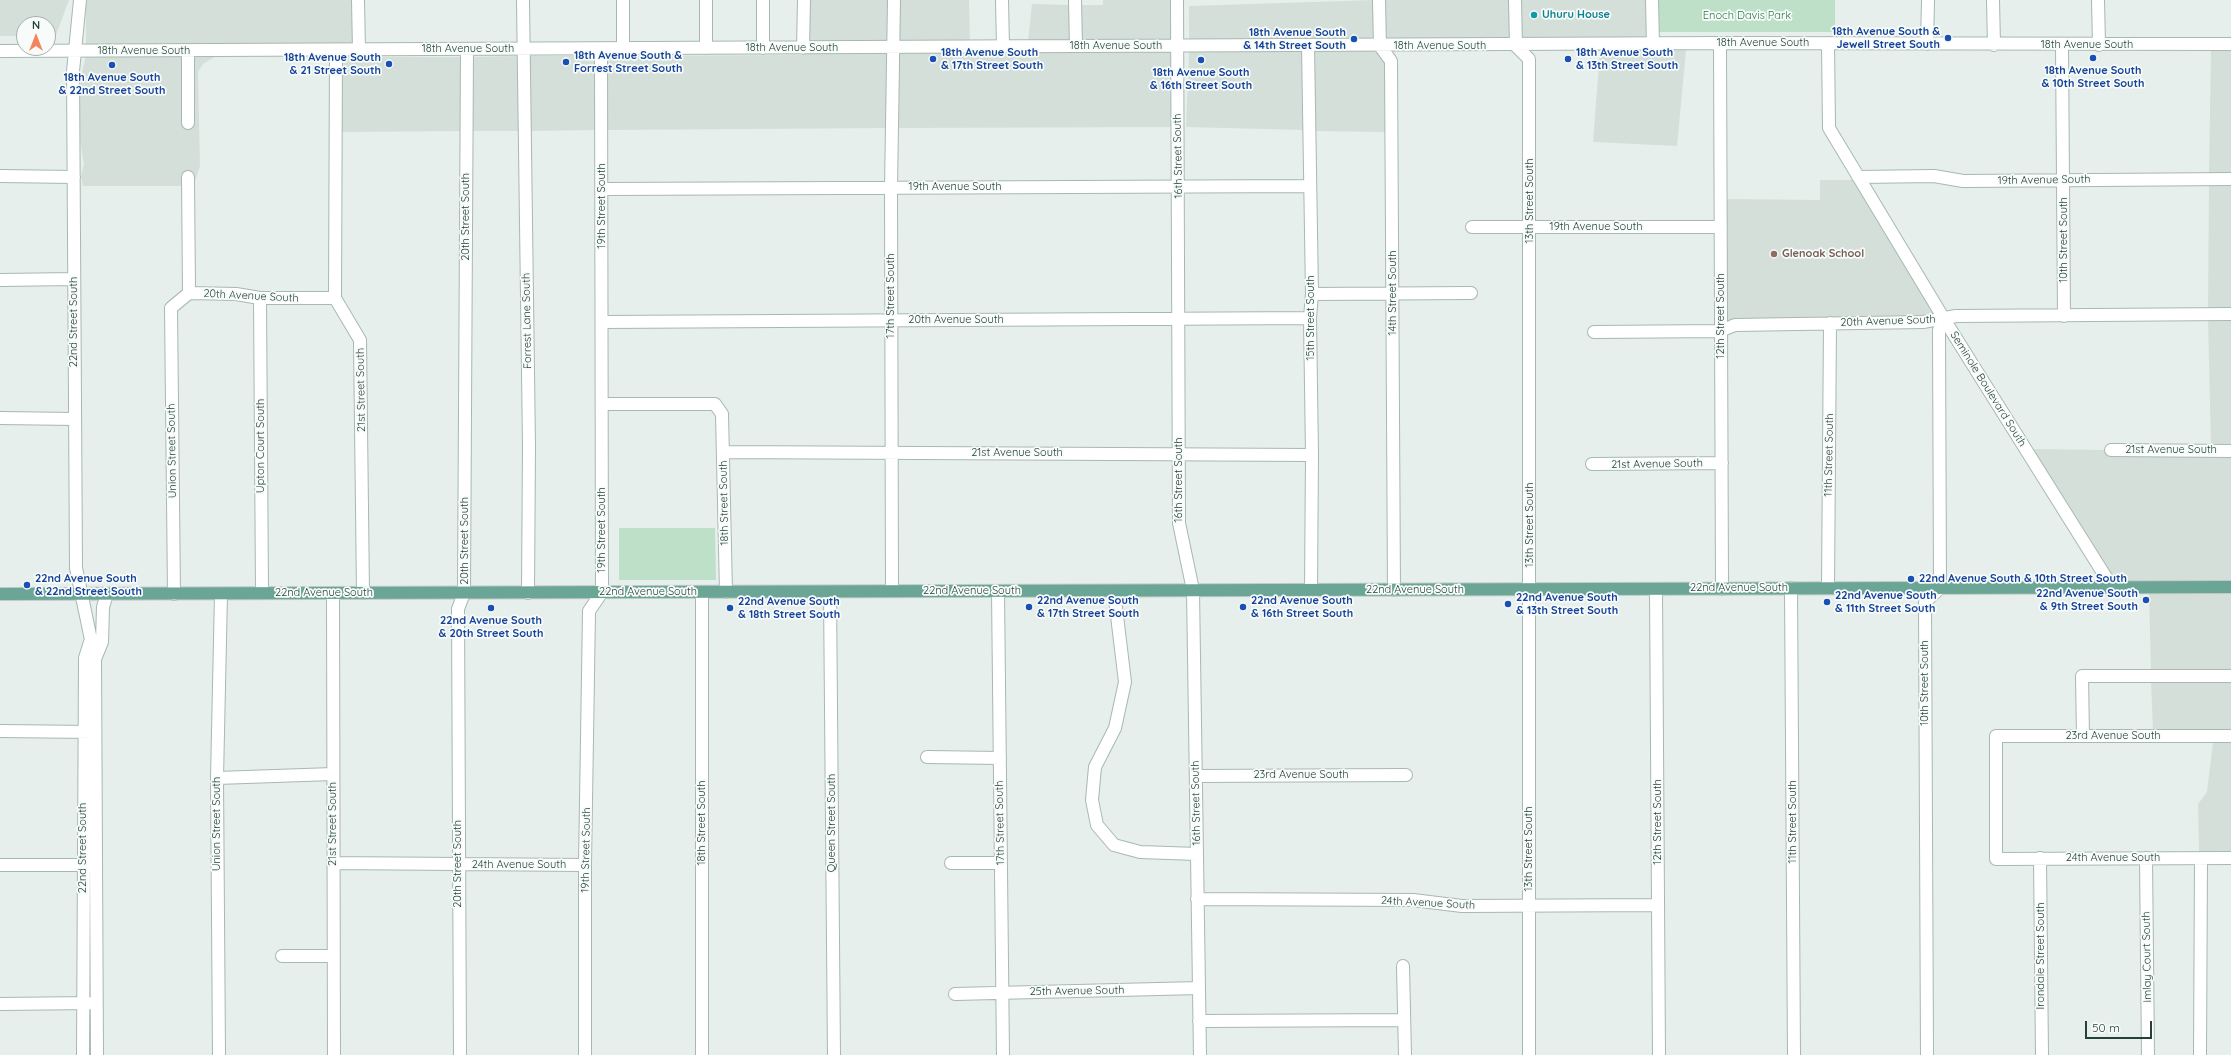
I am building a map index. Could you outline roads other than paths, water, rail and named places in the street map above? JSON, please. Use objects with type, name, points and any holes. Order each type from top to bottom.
[{"type":"main road","name":"22nd Avenue South","points":[[0,594],[2231,587]]},
{"type":"street","name":"22nd Street South","points":[[80,0],[73,71],[76,568],[90,642],[95,659],[89,732]]},
{"type":"street","points":[[358,0],[359,50]]},
{"type":"street","points":[[523,0],[523,49]]},
{"type":"street","points":[[623,0],[623,49]]},
{"type":"street","points":[[706,0],[706,48]]},
{"type":"street","points":[[763,0],[763,48]]},
{"type":"street","points":[[803,48],[804,0]]},
{"type":"street","name":"17th Street South","points":[[892,591],[891,188],[894,0]]},
{"type":"street","points":[[1002,0],[1003,47]]},
{"type":"street","points":[[1075,0],[1076,46]]},
{"type":"street","name":"16th Street South","points":[[1177,0],[1179,186],[1179,524],[1193,590],[1200,1055]]},
{"type":"street","points":[[1379,0],[1380,46]]},
{"type":"street","points":[[1515,0],[1516,46]]},
{"type":"street","points":[[1652,0],[1653,44]]},
{"type":"street","points":[[1927,44],[1928,0]]},
{"type":"street","points":[[1993,0],[1994,45]]},
{"type":"street","points":[[2098,0],[2099,45]]},
{"type":"street","name":"18th Avenue South","points":[[0,51],[1076,46],[1516,46],[1720,43],[1994,45],[2231,44]]},
{"type":"street","name":"12th Street South","points":[[1720,43],[1722,588]]},
{"type":"street","name":"Seminole Boulevard South","points":[[1828,43],[1829,128],[1944,319],[2112,587]]},
{"type":"street","name":"10th Street South","points":[[2062,45],[2064,316]]},
{"type":"street","name":"15th Street South","points":[[1308,46],[1309,186],[1312,294],[1310,318],[1312,455],[1311,590]]},
{"type":"street","name":"14th Street South","points":[[1380,46],[1391,61],[1394,590]]},
{"type":"street","name":"13th Street South","points":[[1516,46],[1529,59],[1529,1055]]},
{"type":"street","name":"20th Street South","points":[[460,1055],[458,609],[464,593],[467,49]]},
{"type":"street","name":"Forrest Lane South","points":[[523,49],[529,445],[528,593]]},
{"type":"street","name":"19th Street South","points":[[585,1055],[585,865],[589,611],[602,592],[601,49]]},
{"type":"street","points":[[188,50],[188,123]]},
{"type":"street","points":[[335,298],[336,50]]},
{"type":"street","points":[[0,176],[74,177]]},
{"type":"street","name":"19th Avenue South","points":[[1858,177],[1934,176],[1963,181],[2231,179]]},
{"type":"street","points":[[188,177],[189,293]]},
{"type":"street","name":"19th Avenue South","points":[[602,189],[1309,186]]},
{"type":"street","name":"19th Avenue South","points":[[1472,227],[1721,227]]},
{"type":"street","points":[[0,280],[74,279]]},
{"type":"street","name":"20th Avenue South","points":[[171,308],[189,293],[236,294],[260,298],[335,298]]},
{"type":"street","points":[[1312,294],[1470,293]]},
{"type":"street","name":"Upton Court South","points":[[260,298],[262,594]]},
{"type":"street","name":"21st Street South","points":[[335,298],[360,340],[363,593]]},
{"type":"street","name":"Union Street South","points":[[171,308],[174,594]]},
{"type":"street","name":"20th Avenue South","points":[[1594,332],[1720,331],[1734,325],[1923,322],[1956,316],[2231,314]]},
{"type":"street","name":"20th Avenue South","points":[[602,322],[1310,318]]},
{"type":"street","points":[[1940,588],[1939,330],[1944,319]]},
{"type":"street","name":"11th Street South","points":[[1828,588],[1830,323]]},
{"type":"street","name":"18th Street South","points":[[602,404],[715,404],[722,414],[726,592]]},
{"type":"street","points":[[0,418],[75,418]]},
{"type":"street","name":"21st Avenue South","points":[[2111,450],[2231,451]]},
{"type":"street","name":"21st Avenue South","points":[[723,452],[1179,453],[1312,455]]},
{"type":"street","name":"21st Avenue South","points":[[1592,464],[1722,463]]},
{"type":"street","name":"11th Street South","points":[[1791,588],[1794,1055]]},
{"type":"street","name":"10th Street South","points":[[1927,1055],[1925,602],[1940,588]]},
{"type":"street","name":"12th Street South","points":[[1656,589],[1659,1055]]},
{"type":"street","name":"17th Street South","points":[[998,591],[1003,1055]]},
{"type":"street","points":[[1114,591],[1125,682],[1115,728],[1095,767],[1092,800],[1097,825],[1114,845],[1140,852],[1197,854]]},
{"type":"street","name":"18th Street South","points":[[702,592],[702,1055]]},
{"type":"street","name":"Queen Street South","points":[[830,592],[834,1055]]},
{"type":"street","name":"21st Street South","points":[[333,593],[334,1055]]},
{"type":"street","points":[[95,659],[102,642],[103,608],[107,594]]},
{"type":"street","name":"Union Street South","points":[[219,1055],[217,778],[221,594]]},
{"type":"street","name":"22nd Street South","points":[[83,1055],[83,1003],[89,865],[89,732],[85,658],[90,642]]},
{"type":"street","points":[[2083,736],[2082,676],[2231,676]]},
{"type":"street","points":[[0,731],[89,732]]},
{"type":"street","name":"23rd Avenue South","points":[[1996,859],[1996,736],[2231,736]]},
{"type":"street","points":[[926,757],[1000,758]]},
{"type":"street","points":[[217,778],[333,774]]},
{"type":"street","name":"23rd Avenue South","points":[[1196,776],[1406,774]]},
{"type":"street","name":"Irondale Street South","points":[[2040,858],[2042,1055]]},
{"type":"street","name":"Imlay Court South","points":[[2146,858],[2148,1055]]},
{"type":"street","points":[[2200,1055],[2201,858]]},
{"type":"street","name":"24th Avenue South","points":[[1996,859],[2231,858]]},
{"type":"street","name":"24th Avenue South","points":[[333,863],[585,865]]},
{"type":"street","points":[[952,863],[1001,863]]},
{"type":"street","points":[[0,865],[89,865]]},
{"type":"street","name":"22nd Street South","points":[[89,865],[97,1004],[97,1055]]},
{"type":"street","name":"24th Avenue South","points":[[1197,899],[1413,900],[1462,906],[1658,905]]},
{"type":"street","points":[[282,956],[334,956]]},
{"type":"street","points":[[1403,966],[1405,1055]]},
{"type":"street","name":"25th Avenue South","points":[[955,994],[1199,988]]},
{"type":"street","points":[[0,1004],[97,1004]]},
{"type":"street","points":[[1199,1021],[1404,1020]]},
{"type":"place","name":"Uhuru House","points":[[1534,15]]},
{"type":"place","name":"18th Avenue South & Jewell Street South","points":[[1948,38]]},
{"type":"place","name":"18th Avenue South & 14th Street South","points":[[1354,39]]},
{"type":"place","name":"18th Avenue South & 10th Street South","points":[[2093,58]]},
{"type":"place","name":"18th Avenue South & 17th Street South","points":[[933,59]]},
{"type":"place","name":"18th Avenue South & 13th Street South","points":[[1568,59]]},
{"type":"place","name":"18th Avenue South & 16th Street South","points":[[1201,60]]},
{"type":"place","name":"18th Avenue South & Forrest Street South","points":[[566,62]]},
{"type":"place","name":"18th Avenue South & 21 Street South","points":[[389,64]]},
{"type":"place","name":"18th Avenue South & 22nd Street South","points":[[112,65]]},
{"type":"place","name":"Glenoak School","points":[[1774,254]]},
{"type":"place","name":"22nd Avenue South & 10th Street South","points":[[1911,579]]},
{"type":"place","name":"22nd Avenue South & 22nd Street South","points":[[27,585]]},
{"type":"place","name":"22nd Avenue South & 9th Street South","points":[[2146,600]]},
{"type":"place","name":"22nd Avenue South & 11th Street South","points":[[1827,602]]},
{"type":"place","name":"22nd Avenue South & 13th Street South","points":[[1508,604]]},
{"type":"place","name":"22nd Avenue South & 17th Street South","points":[[1029,607]]},
{"type":"place","name":"22nd Avenue South & 16th Street South","points":[[1243,607]]},
{"type":"place","name":"22nd Avenue South & 20th Street South","points":[[491,608]]},
{"type":"place","name":"22nd Avenue South & 18th Street South","points":[[730,608]]},
{"type":"park label","name":"Enoch Davis Park","points":[[1747,16]]}]
